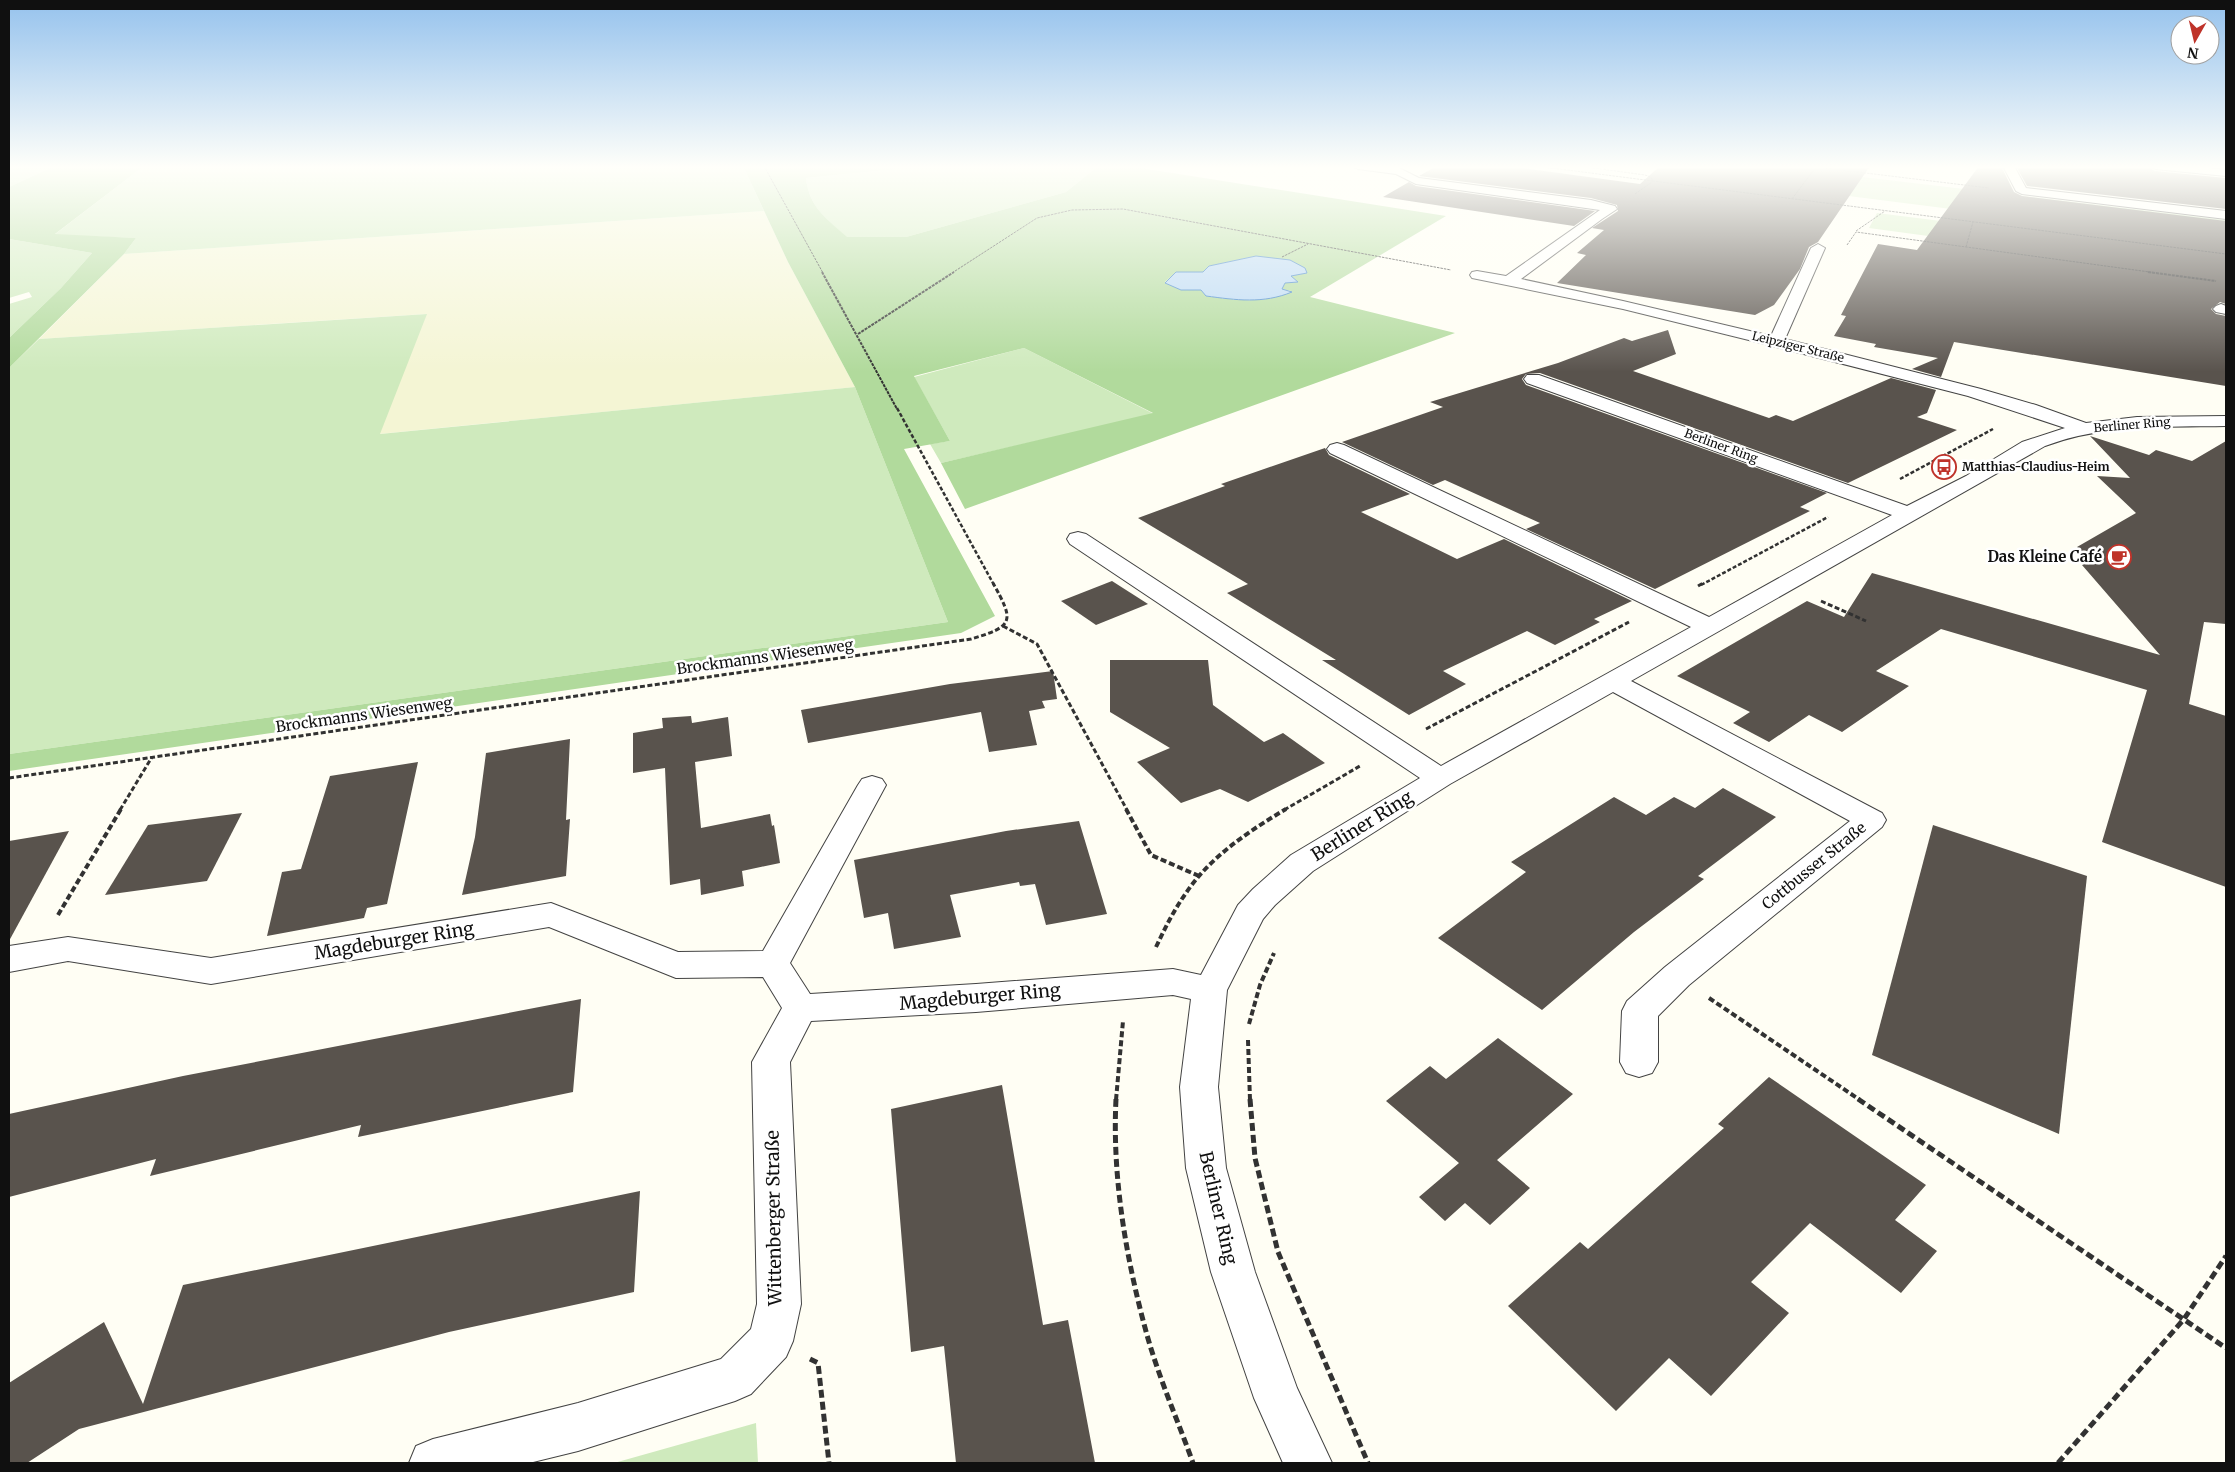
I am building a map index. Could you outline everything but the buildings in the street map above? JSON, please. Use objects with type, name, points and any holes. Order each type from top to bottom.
[{"type":"street","points":[[1509,281],[1572,235]]},
{"type":"street","points":[[1776,341],[1818,248]]},
{"type":"street","name":"Leipziger Straße","points":[[1477,274],[1776,341],[2032,409],[2084,429]]},
{"type":"street","name":"Berliner Ring","points":[[1533,379],[1909,514]]},
{"type":"street","name":"Berliner Ring","points":[[1308,1463],[1277,1398],[1233,1272],[1206,1168],[1199,1087],[1210,990],[1250,913],[1264,897],[1302,863],[1440,778],[1909,514],[1973,480],[2022,450],[2048,438],[2084,429],[2150,422],[2226,421]]},
{"type":"street","points":[[1337,449],[1709,626]]},
{"type":"street","points":[[1078,539],[1440,778]]},
{"type":"street","name":"Cottbusser Straße","points":[[1612,681],[1871,820],[1677,976],[1640,1011],[1639,1062]]},
{"type":"street","points":[[800,1008],[773,964],[872,785]]},
{"type":"street","name":"Magdeburger Ring","points":[[22,957],[68,949],[211,971],[550,915],[676,965],[773,964]]},
{"type":"street","name":"Magdeburger Ring","points":[[800,1008],[976,998],[1137,983],[1173,982],[1210,990]]},
{"type":"street","name":"Wittenberger Straße","points":[[433,1463],[578,1427],[735,1378],[770,1341],[779,1304],[771,1062],[800,1008]]},
{"type":"path","points":[[802,235],[1008,611],[1008,619],[1003,626],[1036,644],[1151,855],[1199,876]]},
{"type":"path","points":[[858,334],[1011,235]]},
{"type":"path","points":[[1261,235],[1477,274]]},
{"type":"path","points":[[1818,248],[1846,247],[1854,235]]},
{"type":"path","points":[[1876,235],[2217,281]]},
{"type":"path","points":[[1966,247],[1969,235]]},
{"type":"path","points":[[2073,235],[2226,254]]},
{"type":"path","points":[[1282,257],[1308,243]]},
{"type":"path","points":[[1193,1463],[1147,1335],[1126,1242],[1114,1139],[1117,1076],[1124,1020],[1137,983],[1175,910],[1199,876],[1242,838],[1273,817],[1393,747],[2032,409]]},
{"type":"path","points":[[1817,599],[1866,621]]},
{"type":"path","name":"Brockmanns Wiesenweg","points":[[9,778],[971,639],[995,632],[1003,626]]},
{"type":"path","points":[[22,957],[49,928],[152,757]]},
{"type":"path","points":[[1279,944],[1260,985],[1248,1030],[1249,1090],[1255,1158],[1278,1252],[1368,1463]]},
{"type":"path","points":[[1677,976],[2226,1348]]},
{"type":"path","points":[[2058,1463],[2184,1319],[2226,1256]]},
{"type":"path","points":[[770,1341],[818,1363],[829,1463]]},
{"type":"green space","points":[[9,235],[69,235],[136,238],[124,254],[9,368],[9,338],[61,288],[92,253],[9,239]]},
{"type":"green space","points":[[54,235],[411,235],[124,254],[136,238]]},
{"type":"green space","points":[[411,235],[775,235],[855,387],[379,434],[426,314],[39,339],[124,254]]},
{"type":"green space","points":[[775,235],[906,237],[914,235],[1415,235],[1310,297],[1455,333],[965,509],[941,463],[1153,413],[1024,348],[914,376],[950,441],[904,449],[995,616],[961,633],[9,771],[9,754],[948,622],[855,387]],"holes":[[[1256,256],[1307,273],[1291,276],[1297,281],[1285,283],[1282,289],[1291,291],[1259,300],[1238,300],[1206,296],[1201,290],[1181,290],[1165,282],[1176,272],[1203,272],[1209,266]]]},
{"type":"green space","points":[[843,235],[914,235],[906,237],[846,237]]},
{"type":"green space","points":[[1919,235],[1944,235],[1943,238]]},
{"type":"green space","points":[[2153,235],[2226,235],[2226,244]]},
{"type":"green space","points":[[9,239],[92,253],[61,288],[9,338],[9,304],[32,297],[29,292],[9,298]]},
{"type":"green space","points":[[427,314],[380,434],[855,387],[948,622],[9,754],[9,368],[39,339]]},
{"type":"green space","points":[[1024,348],[1154,414],[941,463],[930,444],[950,441],[914,377]]},
{"type":"green space","points":[[756,1423],[758,1463],[614,1463]]},
{"type":"water","points":[[1256,256],[1290,260],[1305,268],[1307,273],[1291,276],[1298,282],[1285,283],[1282,289],[1292,292],[1260,300],[1239,300],[1206,296],[1201,290],[1181,290],[1165,283],[1176,272],[1203,272],[1209,266]]},
{"type":"place","name":"Matthias-Claudius-Heim","points":[[1944,467]]},
{"type":"place","name":"Das Kleine Café","points":[[2119,557]]}]
